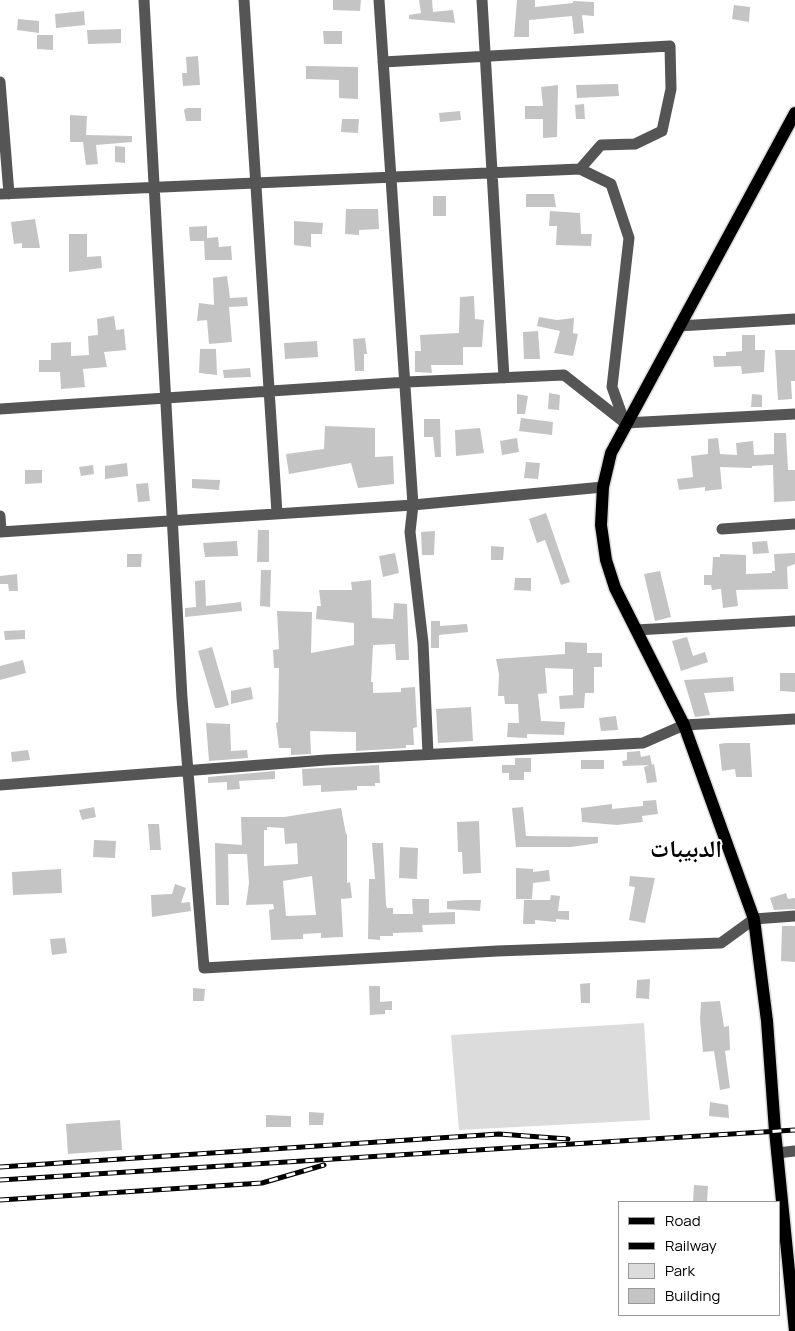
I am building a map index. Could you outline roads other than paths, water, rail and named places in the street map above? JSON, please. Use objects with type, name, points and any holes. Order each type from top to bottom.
[{"type":"main road","points":[[794,1331],[767,1021],[754,919],[684,725],[615,588],[606,560],[601,525],[603,487],[611,452],[625,423],[795,113]]},
{"type":"street","points":[[144,0],[187,769],[204,968],[497,951],[722,943],[754,919],[795,916]]},
{"type":"street","points":[[244,0],[277,513]]},
{"type":"street","points":[[379,0],[407,382],[413,505],[410,532],[423,643],[428,754]]},
{"type":"street","points":[[482,0],[504,378]]},
{"type":"street","points":[[384,62],[670,46],[671,89],[662,131],[635,144],[601,145],[580,168]]},
{"type":"street","points":[[0,82],[4,194],[580,168],[611,184],[629,238],[612,387],[625,423]]},
{"type":"street","points":[[679,326],[795,320]]},
{"type":"street","points":[[0,409],[407,382],[564,375],[625,423],[795,414]]},
{"type":"street","points":[[0,516],[1,531],[413,505],[603,487]]},
{"type":"street","points":[[722,529],[795,524]]},
{"type":"street","points":[[636,630],[795,620]]},
{"type":"street","points":[[0,785],[81,780],[187,769],[642,743],[684,725],[795,719]]},
{"type":"street","points":[[777,1153],[795,1151]]},
{"type":"railway","points":[[0,1180],[795,1130]]},
{"type":"railway","points":[[0,1167],[499,1134],[568,1139]]},
{"type":"railway","points":[[0,1200],[262,1183],[324,1165]]},
{"type":"district","name":"الدبيبات","points":[[686,850]]}]
